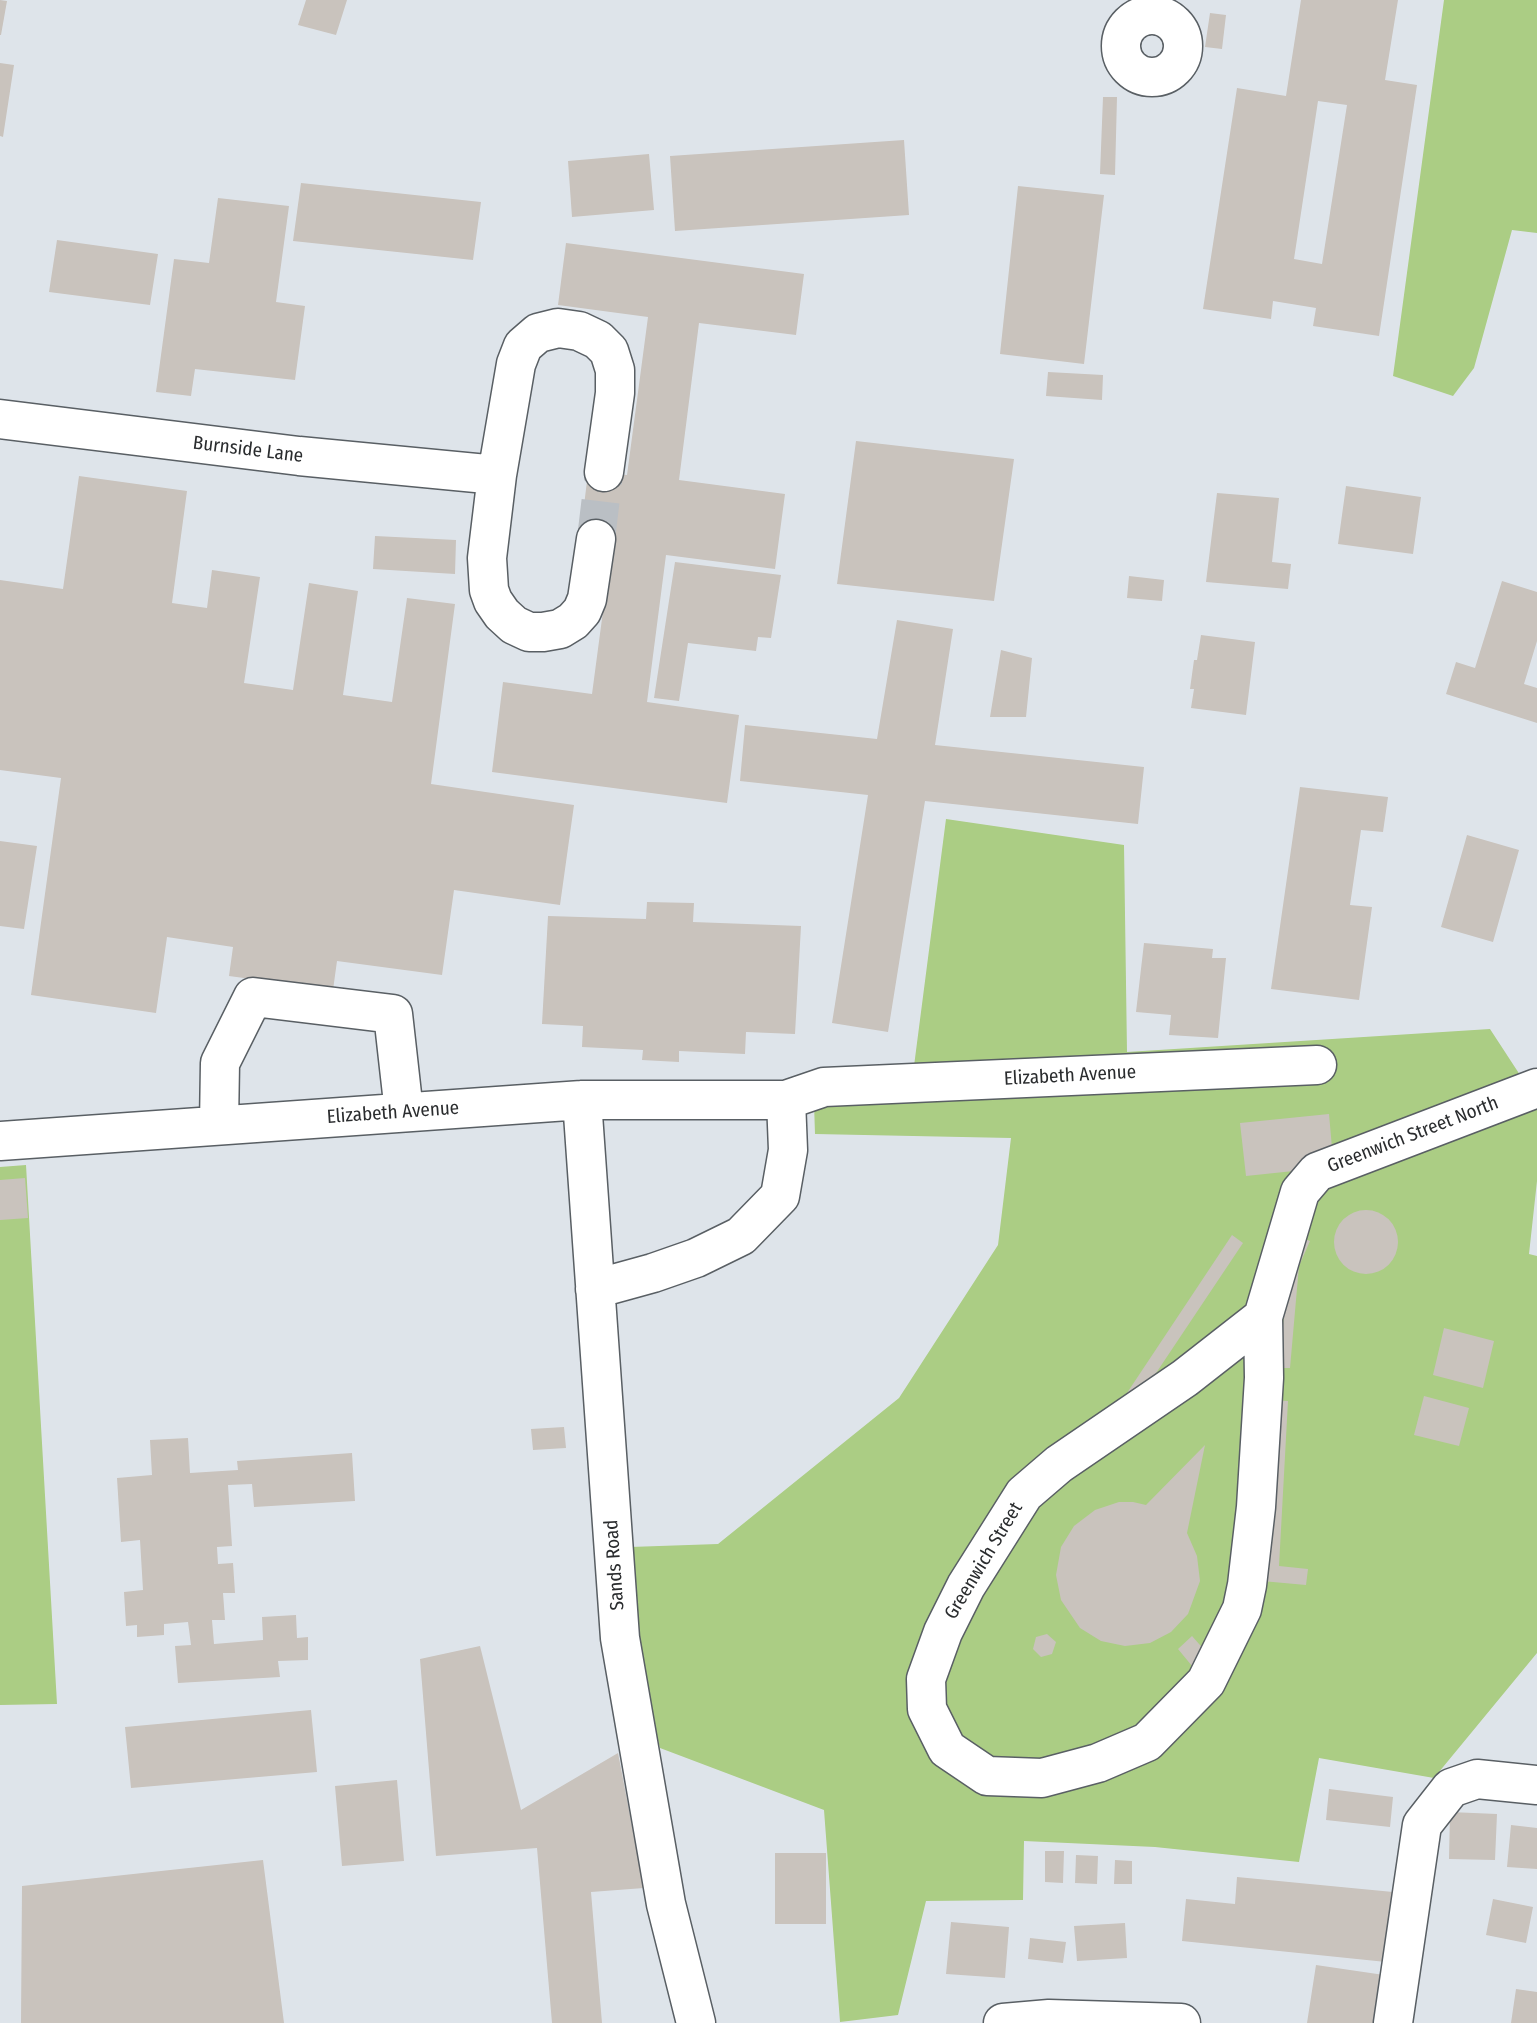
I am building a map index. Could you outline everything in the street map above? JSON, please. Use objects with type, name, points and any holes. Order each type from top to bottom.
[{"type":"street","points":[[596,539],[587,599],[582,611],[573,621],[559,629],[528,632],[514,625],[502,614],[489,590],[487,558],[497,475],[516,363],[523,346],[538,333],[558,328],[579,331],[598,340],[609,351],[615,370],[615,393],[604,472]]},
{"type":"street","name":"Burnside Lane","points":[[0,419],[299,456],[497,475]]},
{"type":"street","points":[[219,1125],[220,1063],[253,997],[393,1014],[404,1112]]},
{"type":"street","name":"Elizabeth Avenue","points":[[0,1141],[582,1100],[786,1100],[824,1087],[1317,1065]]},
{"type":"street","name":"Greenwich Street North","points":[[1263,1317],[1300,1192],[1317,1172],[1537,1088]]},
{"type":"street","name":"Sands Road","points":[[582,1100],[620,1638],[666,1904],[696,2023]]},
{"type":"street","points":[[595,1289],[696,1258],[741,1236],[780,1196],[788,1150],[786,1100]]},
{"type":"street","name":"Greenwich Street","points":[[1263,1317],[1264,1378],[1256,1507],[1247,1585],[1241,1609],[1206,1682],[1147,1742],[1098,1763],[1042,1778],[987,1776],[947,1749],[927,1709],[926,1679],[943,1632],[966,1586],[1024,1494],[1059,1464],[1185,1378],[1263,1317]]},
{"type":"street","points":[[1393,2023],[1422,1825],[1451,1788],[1477,1779],[1537,1785]]},
{"type":"street","points":[[1003,2023],[1049,2019],[1181,2023]]},
{"type":"green space","points":[[1444,0],[1537,0],[1537,233],[1512,230],[1474,368],[1453,396],[1393,376]]},
{"type":"green space","points":[[946,819],[1124,845],[1127,1052],[1490,1029],[1537,1101],[1537,1181],[1529,1254],[1537,1256],[1537,1653],[1434,1778],[1319,1758],[1299,1862],[1155,1847],[1024,1841],[1023,1900],[926,1901],[898,2015],[840,2022],[824,1810],[660,1748],[638,1662],[630,1547],[718,1544],[899,1398],[998,1245],[1011,1138],[815,1134],[813,1073],[914,1066]]},
{"type":"green space","points":[[26,1165],[57,1704],[0,1705],[0,1167]]},
{"type":"building","points":[[0,0],[7,1],[1,35],[0,35]]},
{"type":"building","points":[[306,0],[347,0],[336,35],[298,25]]},
{"type":"building","points":[[1301,0],[1398,0],[1385,80],[1417,85],[1379,336],[1313,326],[1316,308],[1273,301],[1271,319],[1203,309],[1237,88],[1286,96]],"holes":[[[1318,101],[1347,105],[1322,264],[1294,259]]]},
{"type":"building","points":[[1210,13],[1226,15],[1222,49],[1205,47]]},
{"type":"building","points":[[0,63],[14,65],[3,137],[0,136]]},
{"type":"building","points":[[1103,97],[1117,97],[1115,175],[1100,174]]},
{"type":"building","points":[[904,140],[909,215],[675,231],[670,156]]},
{"type":"building","points":[[649,154],[654,210],[572,217],[568,161]]},
{"type":"building","points":[[301,183],[481,202],[473,260],[293,241]]},
{"type":"building","points":[[1018,186],[1104,195],[1084,364],[1000,354]]},
{"type":"building","points":[[218,198],[289,206],[276,302],[305,306],[295,380],[195,369],[191,396],[156,392],[174,259],[209,263]]},
{"type":"building","points":[[57,240],[158,254],[150,305],[49,292]]},
{"type":"building","points":[[566,243],[804,274],[796,335],[699,323],[679,480],[785,494],[775,569],[666,555],[647,702],[739,715],[727,803],[492,772],[503,682],[592,694],[611,551],[581,530],[587,481],[615,474],[627,475],[648,317],[558,305]]},
{"type":"building","points":[[1048,372],[1103,375],[1102,400],[1046,396]]},
{"type":"building","points":[[856,441],[1014,459],[994,601],[837,584]]},
{"type":"building","points":[[79,476],[187,491],[172,603],[207,608],[212,570],[260,577],[244,683],[293,690],[309,583],[358,591],[343,695],[392,702],[407,598],[455,604],[431,784],[574,805],[560,905],[454,890],[442,975],[337,961],[333,990],[229,976],[233,947],[167,937],[156,1013],[31,995],[61,778],[0,770],[0,580],[63,589]]},
{"type":"building","points":[[1346,486],[1421,497],[1413,554],[1338,544]]},
{"type":"building","points":[[1217,493],[1279,498],[1272,562],[1291,564],[1288,589],[1206,582]]},
{"type":"building","points":[[375,536],[456,540],[455,574],[373,569]]},
{"type":"building","points":[[675,562],[781,575],[771,638],[758,637],[756,651],[688,643],[679,701],[654,698]]},
{"type":"building","points":[[1129,576],[1164,580],[1162,601],[1127,598]]},
{"type":"building","points":[[1502,581],[1537,592],[1537,641],[1524,684],[1537,688],[1537,723],[1446,694],[1456,662],[1475,668]]},
{"type":"building","points":[[897,620],[953,629],[935,745],[1144,767],[1138,824],[925,801],[888,1032],[832,1023],[868,795],[740,781],[745,725],[877,739]]},
{"type":"building","points":[[1201,635],[1255,642],[1246,715],[1191,708],[1194,689],[1190,689]]},
{"type":"building","points":[[1001,650],[1032,658],[1026,717],[990,717]]},
{"type":"building","points":[[1300,787],[1388,797],[1383,832],[1361,830],[1350,905],[1372,907],[1359,1000],[1271,989]]},
{"type":"building","points":[[1467,835],[1519,850],[1493,942],[1441,927]]},
{"type":"building","points":[[0,841],[37,846],[24,929],[0,926]]},
{"type":"building","points":[[647,902],[694,903],[693,922],[801,926],[795,1034],[746,1032],[745,1054],[679,1051],[679,1062],[642,1060],[643,1050],[582,1047],[583,1026],[542,1024],[548,916],[646,919]]},
{"type":"building","points":[[1144,943],[1213,949],[1212,958],[1226,958],[1218,1038],[1169,1035],[1171,1015],[1136,1012]]},
{"type":"building","points":[[1329,1114],[1333,1159],[1303,1170],[1246,1176],[1240,1123]]},
{"type":"building","points":[[25,1178],[28,1218],[0,1220],[0,1180]]},
{"type":"building","points":[[1360,1210],[1372,1210],[1389,1219],[1396,1230],[1396,1254],[1389,1265],[1372,1274],[1360,1274],[1348,1269],[1339,1260],[1334,1248],[1334,1236],[1339,1224],[1348,1215]]},
{"type":"building","points":[[1232,1235],[1243,1243],[1132,1409],[1121,1402]]},
{"type":"building","points":[[1300,1237],[1310,1241],[1299,1266],[1290,1368],[1279,1368],[1289,1263]]},
{"type":"building","points":[[1444,1328],[1494,1341],[1483,1388],[1433,1375]]},
{"type":"building","points":[[1424,1396],[1469,1408],[1459,1446],[1414,1435]]},
{"type":"building","points":[[1272,1400],[1288,1401],[1279,1566],[1308,1569],[1306,1585],[1262,1581]]},
{"type":"building","points":[[564,1427],[566,1448],[533,1450],[531,1429]]},
{"type":"building","points":[[188,1438],[190,1473],[238,1470],[237,1461],[352,1453],[355,1501],[254,1507],[252,1484],[228,1485],[232,1546],[217,1547],[218,1564],[233,1563],[235,1593],[223,1593],[225,1620],[212,1620],[214,1644],[263,1640],[262,1617],[296,1615],[297,1638],[308,1637],[308,1660],[278,1661],[280,1677],[178,1683],[175,1646],[191,1645],[188,1622],[164,1624],[164,1635],[137,1637],[137,1625],[126,1626],[124,1592],[143,1590],[140,1540],[121,1542],[117,1478],[152,1475],[150,1440]]},
{"type":"building","points":[[1205,1445],[1187,1533],[1197,1556],[1200,1581],[1188,1614],[1171,1632],[1150,1643],[1125,1646],[1101,1641],[1080,1628],[1061,1600],[1056,1575],[1061,1547],[1074,1526],[1095,1510],[1119,1502],[1146,1505]]},
{"type":"building","points":[[1047,1634],[1056,1642],[1052,1654],[1041,1657],[1033,1649],[1036,1637]]},
{"type":"building","points":[[1192,1636],[1207,1653],[1192,1666],[1178,1649]]},
{"type":"building","points":[[480,1646],[521,1810],[618,1753],[644,1888],[591,1892],[602,2023],[552,2023],[537,1848],[436,1856],[420,1659]]},
{"type":"building","points":[[311,1710],[317,1772],[131,1788],[125,1727]]},
{"type":"building","points":[[397,1780],[404,1861],[342,1866],[335,1786]]},
{"type":"building","points":[[1329,1789],[1393,1797],[1390,1827],[1326,1820]]},
{"type":"building","points":[[1450,1812],[1497,1814],[1495,1860],[1449,1859]]},
{"type":"building","points":[[1511,1825],[1537,1828],[1537,1869],[1507,1867]]},
{"type":"building","points":[[1045,1851],[1064,1851],[1063,1883],[1045,1882]]},
{"type":"building","points":[[775,1853],[826,1853],[826,1924],[775,1924]]},
{"type":"building","points":[[1076,1855],[1098,1856],[1097,1884],[1075,1883]]},
{"type":"building","points":[[263,1860],[284,2023],[21,2023],[22,1886]]},
{"type":"building","points":[[1115,1860],[1132,1861],[1132,1884],[1114,1884]]},
{"type":"building","points":[[1237,1877],[1393,1892],[1386,1962],[1182,1941],[1186,1899],[1235,1904]]},
{"type":"building","points":[[1493,1899],[1533,1907],[1526,1943],[1486,1935]]},
{"type":"building","points":[[951,1922],[1009,1927],[1005,1978],[946,1974]]},
{"type":"building","points":[[1125,1923],[1127,1958],[1077,1961],[1074,1926]]},
{"type":"building","points":[[1030,1938],[1066,1942],[1063,1963],[1028,1959]]},
{"type":"building","points":[[1316,1965],[1384,1975],[1377,2023],[1307,2023]]},
{"type":"building","points":[[1516,1989],[1537,1992],[1537,2023],[1511,2023]]},
{"type":"tunnel","points":[[596,539],[604,472]]}]
